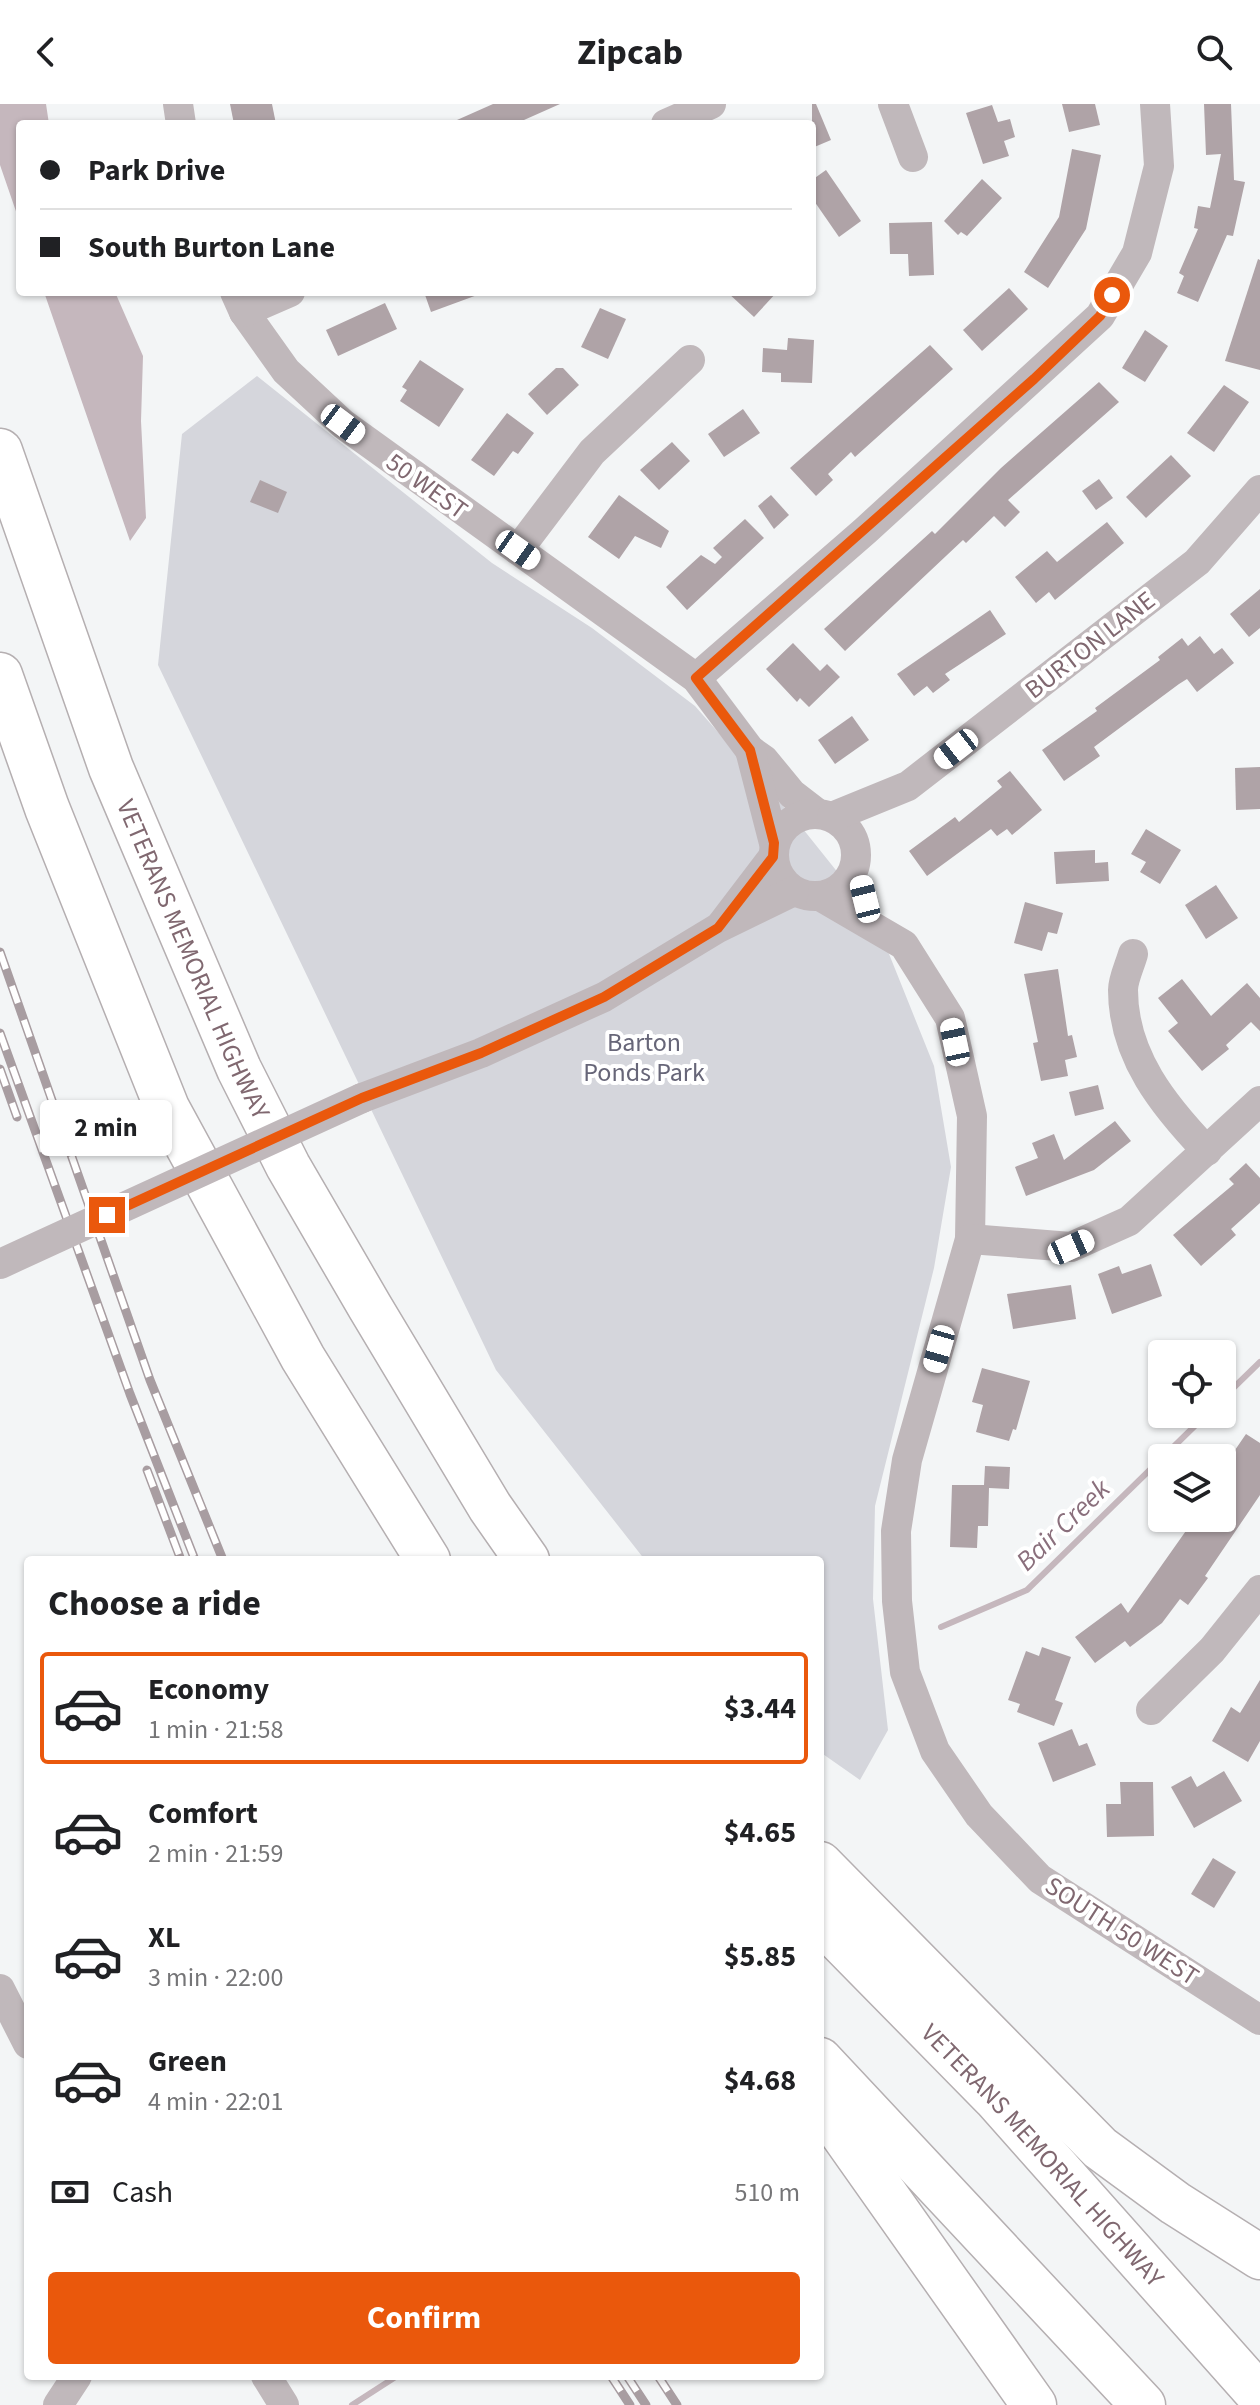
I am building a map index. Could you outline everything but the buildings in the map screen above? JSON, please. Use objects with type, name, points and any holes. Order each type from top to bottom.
[{"type":"highway","name":"VETERANS MEMORIAL HIGHWAY","points":[[0,451],[111,768],[239,1069],[313,1209],[490,1507],[524,1556]]},
{"type":"highway","points":[[0,675],[47,808],[167,1108],[303,1358],[426,1556]]},
{"type":"highway","points":[[313,1209],[558,1556]]},
{"type":"highway","points":[[824,1868],[1100,2148],[1175,2203],[1260,2257]]},
{"type":"highway","name":"VETERANS MEMORIAL HIGHWAY","points":[[824,1924],[995,2098],[1260,2396]]},
{"type":"highway","points":[[824,2064],[1143,2405]]},
{"type":"highway","points":[[824,2108],[1034,2405]]},
{"type":"street","points":[[675,120],[711,104]]},
{"type":"street","points":[[893,104],[913,157]]},
{"type":"street","points":[[696,678],[865,531],[1100,316],[1137,253],[1159,166],[1155,104]]},
{"type":"street","points":[[240,302],[270,296]]},
{"type":"street","name":"50 WEST","points":[[240,302],[286,371],[343,424],[696,678],[750,750],[764,760],[792,794],[825,815]]},
{"type":"street","points":[[518,550],[592,452],[690,360]]},
{"type":"street","name":"BURTON LANE","points":[[856,856],[873,824],[908,786],[1197,562],[1260,490]]},
{"type":"street","name":"50 WEST","points":[[750,750],[774,850]]},
{"type":"street","name":"BURTON LANE","points":[[825,815],[908,786]]},
{"type":"street","points":[[0,1264],[362,1098],[481,1053],[604,997],[718,928],[807,894],[844,885],[856,856],[844,825],[825,815],[791,821],[718,928]]},
{"type":"street","points":[[774,850],[776,871],[807,894]]},
{"type":"street","name":"SOUTH 50 WEST","points":[[856,856],[865,899],[884,930]]},
{"type":"street","name":"SOUTH 50 WEST","points":[[807,894],[884,930],[904,945],[950,1018],[972,1116],[970,1239],[907,1460],[896,1531],[897,1601],[905,1672],[935,1751],[979,1815],[1040,1879],[1260,2020]]},
{"type":"street","points":[[1133,954],[1123,988],[1132,1042],[1145,1076],[1170,1112],[1207,1151]]},
{"type":"street","points":[[970,1239],[1071,1247],[1129,1221],[1260,1101]]},
{"type":"street","points":[[1151,1710],[1212,1650],[1260,1590]]},
{"type":"street","points":[[0,1989],[24,2036]]},
{"type":"street","points":[[58,2405],[74,2380]]},
{"type":"street","points":[[268,2380],[284,2405]]},
{"type":"green space","name":"Barton Ponds Park","points":[[257,376],[492,563],[592,628],[695,706],[799,824],[875,919],[934,1066],[951,1167],[934,1268],[875,1506],[873,1599],[888,1730],[860,1780],[824,1755],[824,1556],[642,1556],[496,1370],[158,665],[182,434]]},
{"type":"shaded area","points":[[0,104],[46,104],[48,120],[16,120],[16,211],[0,165]]},
{"type":"shaded area","points":[[45,296],[117,296],[143,356],[141,421],[146,518],[130,541]]},
{"type":"waterway","name":"Bair Creek","points":[[1236,1385],[1260,1362]]},
{"type":"waterway","name":"Bair Creek","points":[[1176,1444],[1193,1428]]},
{"type":"waterway","name":"Bair Creek","points":[[941,1627],[1027,1590],[1148,1472]]},
{"type":"waterway","name":"Bair Creek","points":[[352,2405],[391,2380]]},
{"type":"railway","points":[[0,952],[150,1380],[221,1556]]},
{"type":"railway","points":[[0,1033],[130,1394],[193,1556]]},
{"type":"railway","points":[[0,1069],[17,1117]]},
{"type":"railway","points":[[147,1470],[179,1556]]},
{"type":"railway","points":[[614,2380],[630,2405]]},
{"type":"railway","points":[[630,2380],[646,2405]]},
{"type":"railway","points":[[661,2380],[677,2405]]},
{"type":"route","points":[[107,1215],[362,1098],[481,1053],[604,997],[718,928],[773,857],[774,843],[750,750],[696,678],[1034,379],[1100,316],[1112,295]]}]
